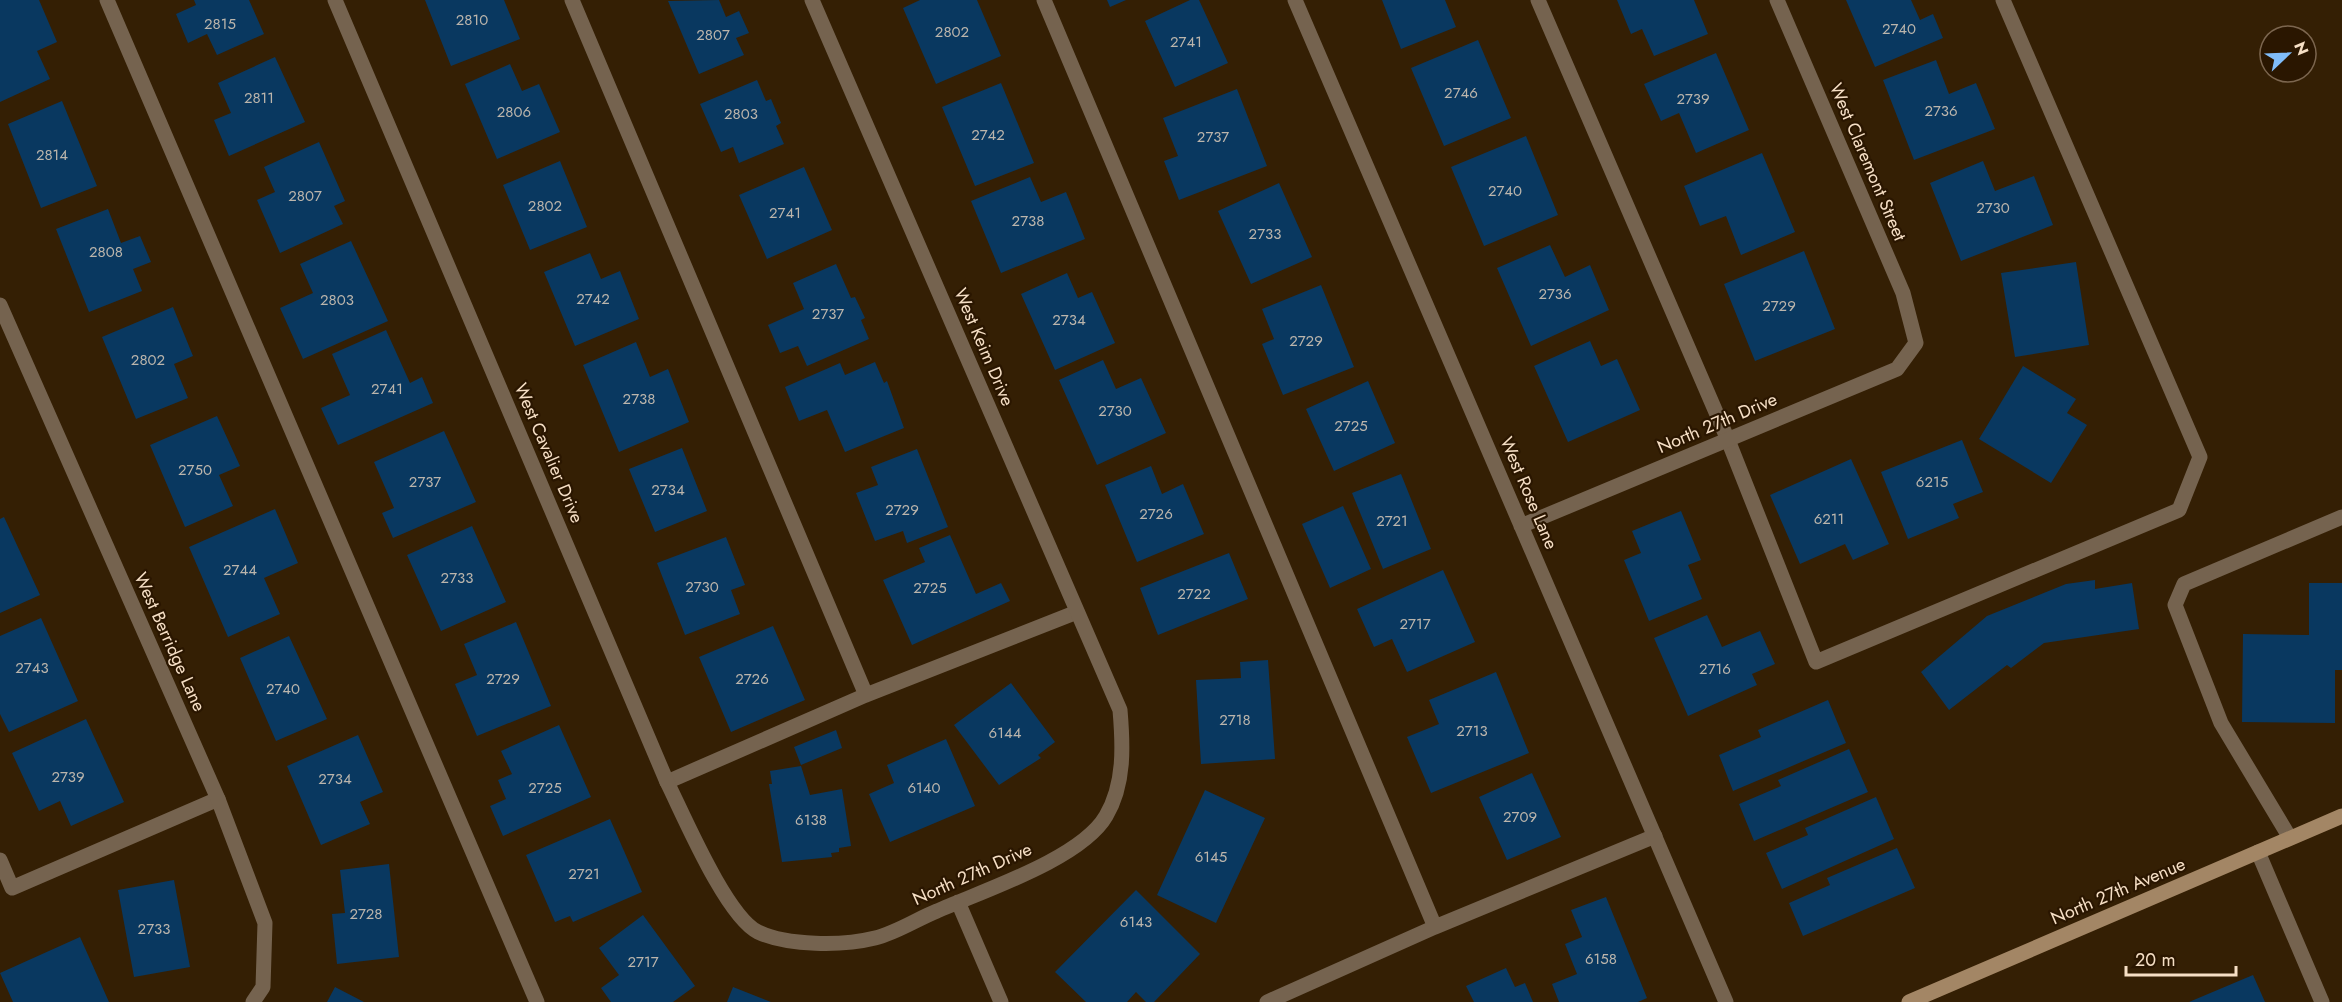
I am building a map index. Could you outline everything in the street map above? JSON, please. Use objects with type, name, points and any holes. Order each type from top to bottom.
[{"type":"main road","name":"North 27th Avenue","points":[[1910,1002],[2342,816]]},
{"type":"street","points":[[107,0],[537,1002]]},
{"type":"street","name":"West Cavalier Drive","points":[[335,0],[667,782],[704,857],[739,915]]},
{"type":"street","points":[[572,0],[866,695]]},
{"type":"street","name":"West Keim Drive","points":[[812,0],[1120,710]]},
{"type":"street","points":[[1044,0],[1435,927]]},
{"type":"street","name":"West Rose Lane","points":[[1295,0],[1726,1002]]},
{"type":"street","points":[[1538,0],[1728,440],[1816,662],[2179,510],[2200,457],[2003,0]]},
{"type":"street","name":"West Claremont Street","points":[[1777,0],[1903,293],[1916,343]]},
{"type":"street","name":"West Berridge Lane","points":[[0,305],[218,799],[265,923],[263,987],[253,1002]]},
{"type":"street","name":"North 27th Drive","points":[[1521,526],[1897,369],[1916,343]]},
{"type":"street","points":[[2290,838],[2221,723],[2175,605],[2184,584],[2342,517]]},
{"type":"street","points":[[667,782],[866,695],[1077,612]]},
{"type":"street","name":"North 27th Drive","points":[[739,915],[758,932],[800,943],[875,938],[1053,860],[1084,839],[1106,817],[1123,758],[1120,710]]},
{"type":"street","points":[[0,860],[12,888],[218,799]]},
{"type":"street","points":[[1267,1002],[1435,927],[1655,836]]},
{"type":"street","points":[[2258,852],[2322,1002]]},
{"type":"street","points":[[958,902],[1001,1002]]},
{"type":"building","points":[[0,0],[39,0],[57,42],[37,51],[50,79],[0,102]]},
{"type":"building","points":[[194,0],[249,0],[264,34],[217,55],[207,34],[188,43],[176,14],[196,5]]},
{"type":"building","points":[[425,0],[504,0],[520,39],[451,66]]},
{"type":"building","points":[[719,0],[726,17],[739,11],[749,33],[736,38],[744,55],[699,74],[668,1]]},
{"type":"building","points":[[920,0],[977,0],[1001,56],[936,84],[903,8]]},
{"type":"building","points":[[1107,0],[1126,0],[1110,7]]},
{"type":"building","points":[[1190,0],[1199,0],[1228,63],[1175,87],[1145,21]]},
{"type":"building","points":[[1382,0],[1445,0],[1456,27],[1401,49]]},
{"type":"building","points":[[1617,0],[1694,0],[1708,34],[1654,56],[1642,29],[1631,34]]},
{"type":"building","points":[[1846,0],[1911,0],[1920,20],[1933,14],[1943,38],[1875,67]]},
{"type":"building","points":[[1478,40],[1511,118],[1444,146],[1411,68]]},
{"type":"building","points":[[1716,53],[1749,130],[1696,153],[1679,113],[1661,121],[1644,84]]},
{"type":"building","points":[[275,57],[305,122],[229,156],[214,120],[231,113],[218,83]]},
{"type":"building","points":[[1936,60],[1949,94],[1976,83],[1995,129],[1914,160],[1883,80]]},
{"type":"building","points":[[510,64],[522,91],[539,84],[560,132],[497,159],[465,84]]},
{"type":"building","points":[[757,80],[766,101],[771,99],[781,123],[776,126],[784,144],[739,163],[733,147],[721,152],[700,104]]},
{"type":"building","points":[[1001,83],[1034,163],[975,186],[942,107]]},
{"type":"building","points":[[1237,89],[1267,166],[1179,200],[1164,161],[1178,156],[1163,118]]},
{"type":"building","points":[[62,101],[97,186],[41,208],[8,124]]},
{"type":"building","points":[[1526,136],[1558,215],[1484,246],[1451,167]]},
{"type":"building","points":[[319,142],[345,201],[334,206],[343,224],[280,253],[257,200],[275,192],[264,167]]},
{"type":"building","points":[[1762,153],[1795,232],[1741,255],[1726,216],[1700,226],[1684,186]]},
{"type":"building","points":[[560,161],[587,227],[530,250],[503,185]]},
{"type":"building","points":[[1983,161],[1995,191],[2034,176],[2053,225],[1961,261],[1930,183]]},
{"type":"building","points":[[804,167],[832,230],[767,259],[739,195]]},
{"type":"building","points":[[1030,177],[1041,202],[1066,192],[1085,239],[1001,273],[971,201]]},
{"type":"building","points":[[1279,183],[1312,257],[1251,284],[1218,211]]},
{"type":"building","points":[[108,209],[121,243],[140,236],[151,262],[133,269],[142,291],[89,312],[56,229]]},
{"type":"building","points":[[351,241],[388,321],[303,359],[280,308],[313,293],[300,264]]},
{"type":"building","points":[[1550,245],[1565,277],[1590,265],[1609,310],[1531,346],[1497,268]]},
{"type":"building","points":[[1804,251],[1835,329],[1755,361],[1724,284]]},
{"type":"building","points":[[590,253],[601,279],[620,271],[639,319],[575,346],[544,272]]},
{"type":"building","points":[[2076,262],[2089,345],[2015,357],[2001,273]]},
{"type":"building","points":[[836,264],[851,298],[855,297],[865,318],[861,320],[869,339],[807,366],[798,346],[780,353],[768,325],[804,309],[793,283]]},
{"type":"building","points":[[1067,273],[1078,298],[1092,292],[1115,343],[1055,370],[1021,294]]},
{"type":"building","points":[[1321,285],[1354,367],[1283,395],[1262,344],[1274,339],[1262,309]]},
{"type":"building","points":[[173,307],[193,356],[174,364],[188,398],[136,419],[102,337]]},
{"type":"building","points":[[386,330],[410,383],[422,377],[433,403],[338,445],[321,408],[350,395],[332,354]]},
{"type":"building","points":[[1590,341],[1601,366],[1617,359],[1640,410],[1568,442],[1534,366]]},
{"type":"building","points":[[636,342],[650,377],[668,369],[689,422],[619,452],[583,365]]},
{"type":"building","points":[[1103,360],[1116,389],[1141,378],[1166,433],[1097,465],[1059,380]]},
{"type":"building","points":[[875,362],[884,383],[887,381],[904,428],[845,452],[827,410],[799,421],[785,387],[840,363],[845,375]]},
{"type":"building","points":[[2023,366],[2076,399],[2067,413],[2087,425],[2051,483],[1979,439]]},
{"type":"building","points":[[1368,381],[1395,443],[1334,471],[1306,409]]},
{"type":"building","points":[[217,416],[240,466],[219,475],[233,506],[185,527],[150,445]]},
{"type":"building","points":[[444,431],[476,502],[393,538],[382,513],[394,508],[374,462]]},
{"type":"building","points":[[1962,440],[1983,492],[1953,504],[1959,518],[1908,539],[1881,472]]},
{"type":"building","points":[[682,448],[707,511],[655,532],[629,469]]},
{"type":"building","points":[[917,449],[948,527],[907,543],[903,531],[875,541],[856,493],[878,485],[871,467]]},
{"type":"building","points":[[1851,459],[1889,544],[1853,560],[1845,544],[1800,564],[1770,495]]},
{"type":"building","points":[[1151,466],[1162,494],[1183,484],[1204,534],[1137,562],[1105,485]]},
{"type":"building","points":[[1401,474],[1431,549],[1383,569],[1352,493]]},
{"type":"building","points":[[1343,506],[1371,569],[1330,588],[1302,524]]},
{"type":"building","points":[[275,509],[298,563],[264,578],[280,614],[228,637],[189,547]]},
{"type":"building","points":[[1681,511],[1701,560],[1688,565],[1702,599],[1649,621],[1624,560],[1641,553],[1632,531]]},
{"type":"building","points":[[4,517],[40,595],[0,613],[0,519]]},
{"type":"building","points":[[472,526],[506,602],[441,631],[407,555]]},
{"type":"building","points":[[950,535],[976,594],[1001,583],[1010,601],[912,645],[883,580],[925,562],[919,548]]},
{"type":"building","points":[[726,537],[745,585],[731,590],[740,614],[685,635],[657,563]]},
{"type":"building","points":[[1229,553],[1248,599],[1158,635],[1140,588]]},
{"type":"building","points":[[1443,570],[1475,642],[1407,672],[1392,639],[1374,647],[1357,609]]},
{"type":"building","points":[[2095,580],[2095,589],[2132,583],[2139,629],[2044,643],[2011,668],[2007,665],[1949,710],[1921,672],[1987,616],[2066,584]]},
{"type":"building","points":[[2309,583],[2342,583],[2342,670],[2335,670],[2335,723],[2242,722],[2243,634],[2309,635]]},
{"type":"building","points":[[1707,615],[1722,647],[1760,631],[1775,664],[1752,674],[1757,685],[1688,716],[1654,638]]},
{"type":"building","points":[[41,618],[78,701],[9,732],[0,714],[0,636]]},
{"type":"building","points":[[516,622],[551,706],[477,736],[455,684],[477,675],[464,644]]},
{"type":"building","points":[[773,626],[805,700],[731,732],[699,657]]},
{"type":"building","points":[[289,636],[327,719],[276,741],[240,658]]},
{"type":"building","points":[[1268,660],[1275,759],[1201,764],[1196,680],[1241,678],[1240,662]]},
{"type":"building","points":[[1496,672],[1529,753],[1431,793],[1407,737],[1439,724],[1429,700]]},
{"type":"building","points":[[1011,683],[1055,742],[1038,755],[1041,758],[999,785],[954,725]]},
{"type":"building","points":[[1828,700],[1846,743],[1733,791],[1719,755],[1761,737],[1758,730]]},
{"type":"building","points":[[86,719],[124,802],[71,826],[60,801],[39,811],[12,753]]},
{"type":"building","points":[[559,725],[591,797],[503,836],[490,806],[506,799],[498,780],[512,774],[501,751]]},
{"type":"building","points":[[836,730],[842,748],[801,765],[794,747]]},
{"type":"building","points":[[358,735],[383,792],[360,802],[370,824],[321,845],[287,766]]},
{"type":"building","points":[[946,739],[975,806],[890,842],[869,794],[894,783],[887,765]]},
{"type":"building","points":[[1849,749],[1868,792],[1754,841],[1739,804],[1781,786],[1778,780]]},
{"type":"building","points":[[801,766],[810,795],[842,789],[851,846],[839,848],[839,852],[831,853],[832,857],[782,862],[769,784],[772,784],[770,771]]},
{"type":"building","points":[[1532,773],[1561,837],[1507,860],[1479,797]]},
{"type":"building","points":[[1205,790],[1265,818],[1216,923],[1157,895]]},
{"type":"building","points":[[1876,797],[1894,839],[1782,889],[1766,853],[1808,835],[1805,828]]},
{"type":"building","points":[[610,819],[642,892],[573,922],[570,916],[555,922],[526,855]]},
{"type":"building","points":[[1897,848],[1915,888],[1803,936],[1789,903],[1830,885],[1827,878]]},
{"type":"building","points":[[389,864],[399,957],[337,964],[332,914],[345,913],[340,870]]},
{"type":"building","points":[[174,880],[190,967],[134,977],[118,890]]},
{"type":"building","points":[[1136,890],[1200,954],[1154,1002],[1146,1002],[1136,992],[1127,1002],[1086,1002],[1055,972]]},
{"type":"building","points":[[1606,897],[1647,998],[1638,1002],[1559,1002],[1552,984],[1577,974],[1565,944],[1582,937],[1571,910]]},
{"type":"building","points":[[643,915],[695,986],[673,1002],[611,1002],[601,988],[619,975],[599,948]]},
{"type":"building","points":[[80,937],[109,1002],[13,1002],[0,973]]},
{"type":"building","points":[[1506,968],[1515,987],[1525,983],[1533,1002],[1474,1002],[1466,986]]},
{"type":"building","points":[[2253,975],[2265,1002],[2189,1002]]},
{"type":"building","points":[[335,987],[364,1002],[327,1002]]},
{"type":"building","points":[[733,987],[771,1002],[727,1002]]}]
